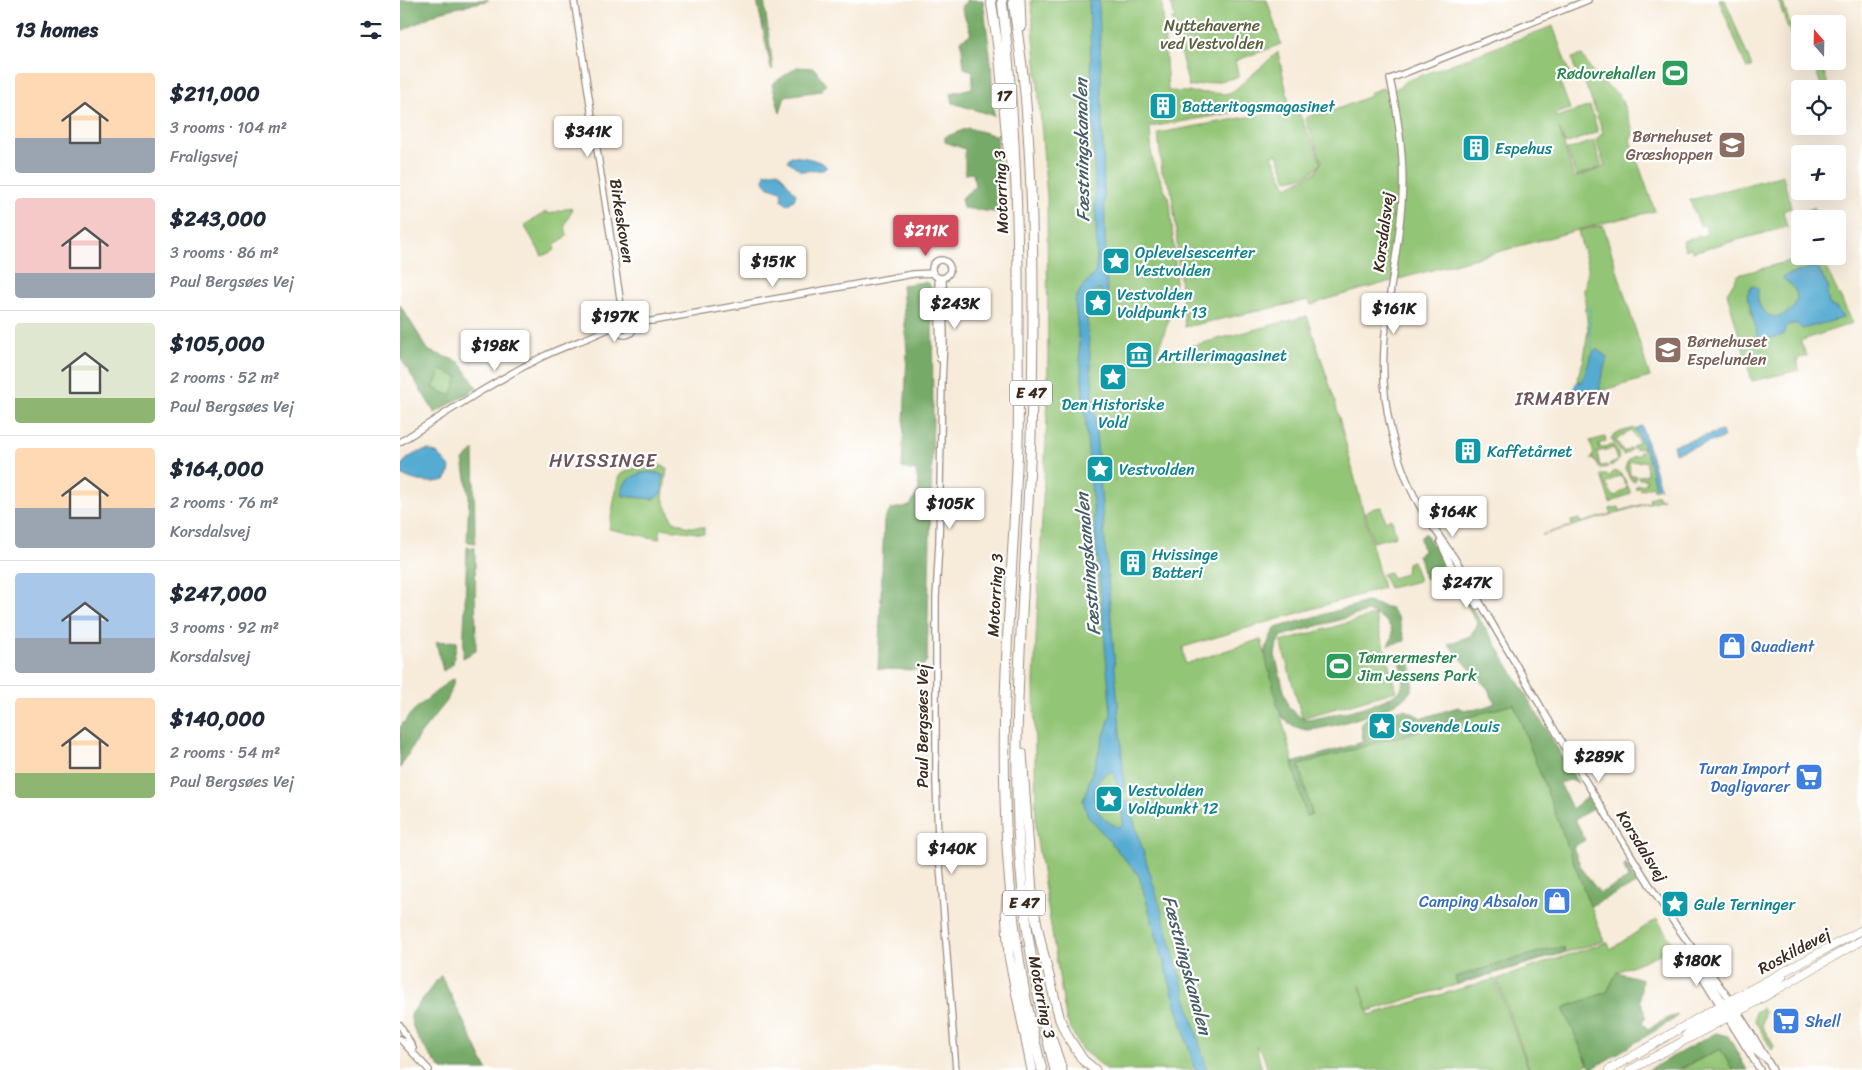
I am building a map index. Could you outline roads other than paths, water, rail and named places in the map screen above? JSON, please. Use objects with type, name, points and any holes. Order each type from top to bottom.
[{"type":"highway","name":"17","points":[[991,0],[1000,61],[1007,141],[1016,193]]},
{"type":"highway","name":"Motorring 3","points":[[1002,0],[1015,139],[1018,276],[1018,441],[1005,698],[1004,762],[1009,882],[1024,989],[1042,1070]]},
{"type":"highway","points":[[1013,0],[1020,54]]},
{"type":"highway","name":"E 47","points":[[1020,0],[1020,54]]},
{"type":"highway","name":"Motorring 3","points":[[1020,54],[1028,117],[1033,277],[1031,437],[1018,697],[1017,799],[1022,881],[1031,953],[1055,1070]]},
{"type":"highway","points":[[1018,733],[1024,764],[1025,816],[1033,906],[1042,948],[1060,1020],[1068,1037],[1083,1060],[1095,1070]]},
{"type":"highway","points":[[1009,882],[1006,911],[1009,956],[1032,1070]]},
{"type":"highway","points":[[1044,1020],[1058,1054],[1062,1070]]},
{"type":"main road","name":"Roskildevej","points":[[1729,1009],[1772,985],[1795,966],[1862,930]]},
{"type":"main road","name":"Roskildevej","points":[[1609,1070],[1862,940]]},
{"type":"main road","points":[[1696,958],[1755,1050],[1765,1057]]},
{"type":"main road","points":[[1630,1070],[1675,1044],[1696,1027],[1729,1009]]},
{"type":"street","name":"Birkeskoven","points":[[574,0],[624,317]]},
{"type":"street","name":"Korsdalsvej","points":[[1588,0],[1390,79],[1401,140],[1403,181],[1402,203],[1384,334],[1383,385],[1397,453],[1418,504],[1460,566],[1494,630],[1648,884],[1690,946],[1729,1009],[1760,1070]]},
{"type":"street","name":"Paul Bergsøes Vej","points":[[652,321],[913,274],[937,274],[942,381],[936,598],[936,780],[938,841],[956,1070]]},
{"type":"street","points":[[401,442],[525,366],[563,347],[602,332],[616,325],[624,317],[632,322],[652,321]]},
{"type":"street","points":[[602,332],[628,334],[633,329],[652,321]]},
{"type":"street","points":[[632,322],[633,329]]},
{"type":"street","points":[[616,325],[618,332]]},
{"type":"street","name":"Korsdalsvej","points":[[1690,946],[1696,958]]},
{"type":"street","points":[[400,1024],[416,1055]]},
{"type":"street","points":[[400,1039],[428,1070]]},
{"type":"street","points":[[1765,1057],[1773,1070]]},
{"type":"water","points":[[1089,0],[1099,0],[1107,297],[1102,296],[1101,290],[1095,291],[1088,298],[1086,305],[1125,793],[1120,793],[1112,771],[1104,775],[1097,784],[1094,799],[1096,806],[1105,819],[1119,827],[1123,824],[1121,805],[1127,799],[1207,1070],[1195,1070],[1139,876],[1088,816],[1083,801],[1111,714],[1075,301],[1082,287],[1095,273],[1097,258]]},
{"type":"water","points":[[791,156],[815,160],[827,167],[823,170],[801,171],[788,161]]},
{"type":"water","points":[[778,171],[796,194],[794,200],[787,205],[782,200],[781,191],[769,187],[764,181],[765,173]]},
{"type":"water","points":[[1817,266],[1829,289],[1827,294],[1829,304],[1837,309],[1843,318],[1802,329],[1797,324],[1791,324],[1785,328],[1783,335],[1759,341],[1747,295],[1751,287],[1754,286],[1758,289],[1758,302],[1765,313],[1773,316],[1782,315],[1790,311],[1795,304],[1797,296],[1793,287],[1783,279],[1784,276]]},
{"type":"water","points":[[1596,349],[1607,357],[1600,390],[1575,397],[1573,390],[1578,380],[1580,383],[1583,379]]},
{"type":"water","points":[[1642,426],[1660,488],[1657,489],[1646,453],[1635,429]]},
{"type":"water","points":[[1722,431],[1724,438],[1675,453],[1673,445]]},
{"type":"water","points":[[429,450],[438,454],[450,467],[449,474],[445,480],[423,482],[401,474],[400,468],[408,458],[416,453]]},
{"type":"water","points":[[649,472],[663,475],[662,493],[653,499],[623,496],[626,482],[634,476]]},
{"type":"waterway","points":[[1590,305],[1590,336],[1593,351]]},
{"type":"place","name":"Rødovrehallen","points":[[1675,73]]},
{"type":"place","name":"Batteritogsmagasinet","points":[[1163,106]]},
{"type":"place","name":"Børnehuset Græshoppen","points":[[1732,145]]},
{"type":"place","name":"Espehus","points":[[1476,148]]},
{"type":"place","name":"Oplevelsescenter Vestvolden","points":[[1116,261]]},
{"type":"place","name":"Vestvolden Voldpunkt 13","points":[[1098,303]]},
{"type":"place","name":"Børnehuset Espelunden","points":[[1668,350]]},
{"type":"place","name":"Artillerimagasinet","points":[[1139,355]]},
{"type":"place","name":"Den Historiske Vold","points":[[1113,377]]},
{"type":"place","name":"Kaffetårnet","points":[[1468,451]]},
{"type":"place","name":"Vestvolden","points":[[1100,469]]},
{"type":"place","name":"Hvissinge Batteri","points":[[1133,563]]},
{"type":"place","name":"Quadient","points":[[1732,646]]},
{"type":"place","name":"Tømrermester Jim Jessens Park","points":[[1339,666]]},
{"type":"place","name":"Sovende Louis","points":[[1382,726]]},
{"type":"place","name":"Turan Import Dagligvarer","points":[[1809,777]]},
{"type":"place","name":"Vestvolden Voldpunkt 12","points":[[1109,799]]},
{"type":"place","name":"Camping Absalon","points":[[1557,901]]},
{"type":"place","name":"Gule Terninger","points":[[1675,904]]},
{"type":"place","name":"Shell","points":[[1786,1021]]},
{"type":"district","name":"IRMABYEN","points":[[1563,399]]},
{"type":"district","name":"HVISSINGE","points":[[603,460]]},
{"type":"park label","name":"Nyttehaverne ved Vestvolden","points":[[1212,34]]},
{"type":"water label","name":"Fæstningskanalen","points":[[1082,150]]},
{"type":"water label","name":"Fæstningskanalen","points":[[1088,564]]},
{"type":"water label","name":"Fæstningskanalen","points":[[1187,965]]}]
